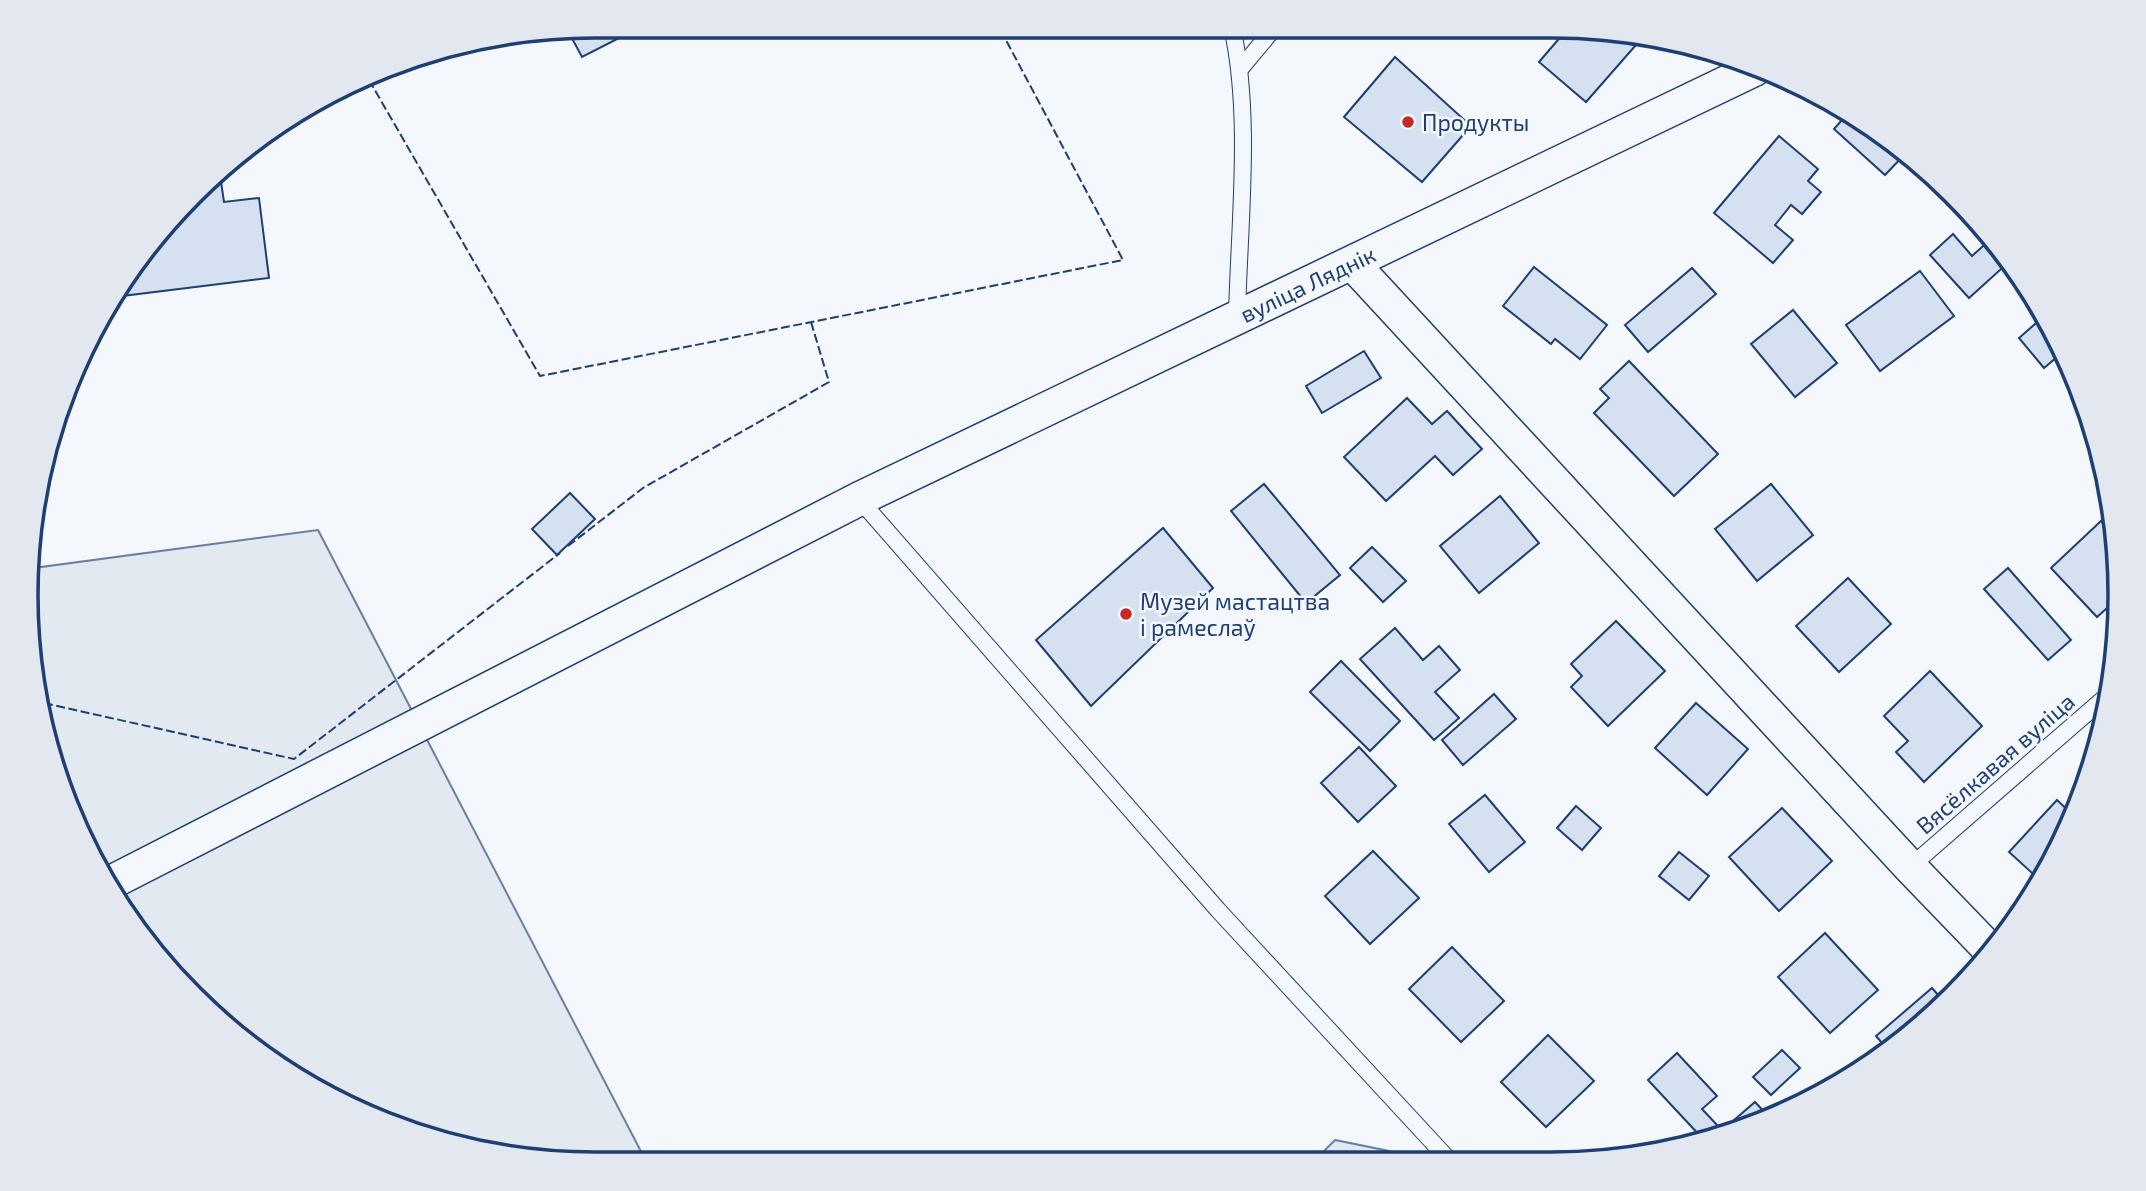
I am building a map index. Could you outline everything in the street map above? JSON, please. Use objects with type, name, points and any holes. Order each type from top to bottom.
[{"type":"street","name":"вуліца Ляднік","points":[[116,880],[859,499],[1745,74]]},
{"type":"street","points":[[1353,264],[1984,944]]},
{"type":"lane","points":[[1234,38],[1241,68],[1237,316]]},
{"type":"lane","points":[[1241,68],[1266,38]]},
{"type":"lane","points":[[859,499],[1217,910],[1442,1152]]},
{"type":"lane","name":"Вясёлкавая вуліца","points":[[1910,867],[2097,705]]},
{"type":"shaded area","points":[[318,530],[641,1152],[523,1148],[451,1134],[416,1123],[349,1095],[286,1059],[228,1014],[202,989],[177,963],[132,905],[96,842],[81,809],[57,740],[49,704],[40,632],[40,567]]},
{"type":"shaded area","points":[[1335,1140],[1390,1152],[1323,1152]]},
{"type":"building","points":[[619,38],[582,57],[572,39]]},
{"type":"building","points":[[1559,38],[1636,45],[1586,102],[1539,62]]},
{"type":"building","name":"Продукты","points":[[1395,57],[1471,126],[1422,182],[1344,117]]},
{"type":"building","points":[[1841,121],[1898,161],[1885,175],[1834,129]]},
{"type":"building","points":[[1779,136],[1818,169],[1808,181],[1821,192],[1802,214],[1791,205],[1775,225],[1793,240],[1773,263],[1714,213]]},
{"type":"building","points":[[221,183],[224,202],[259,198],[269,278],[126,296],[177,228]]},
{"type":"building","points":[[1953,234],[1972,256],[1983,246],[2001,269],[1969,298],[1930,255]]},
{"type":"building","points":[[1534,267],[1607,325],[1580,359],[1555,339],[1551,344],[1503,306]]},
{"type":"building","points":[[1692,268],[1716,294],[1648,352],[1625,325]]},
{"type":"building","points":[[1920,271],[1954,316],[1880,371],[1846,325]]},
{"type":"building","points":[[1793,310],[1837,363],[1795,397],[1751,344]]},
{"type":"building","points":[[2036,323],[2055,359],[2044,368],[2019,338]]},
{"type":"building","points":[[1364,351],[1381,378],[1322,413],[1306,386]]},
{"type":"building","points":[[1629,361],[1718,454],[1674,496],[1594,413],[1609,398],[1600,389]]},
{"type":"building","points":[[1407,398],[1432,424],[1447,411],[1482,449],[1453,475],[1435,456],[1386,501],[1344,457]]},
{"type":"building","points":[[1264,484],[1340,575],[1306,603],[1231,511]]},
{"type":"building","points":[[1771,484],[1813,535],[1757,581],[1715,529]]},
{"type":"building","points":[[570,493],[595,519],[557,555],[532,529]]},
{"type":"building","points":[[1500,496],[1539,543],[1479,593],[1440,546]]},
{"type":"building","points":[[2101,521],[2106,559],[2107,608],[2097,617],[2051,568]]},
{"type":"building","name":"Музей мастацтва і рамеслаў","points":[[1163,528],[1213,588],[1091,706],[1036,640]]},
{"type":"building","points":[[1372,547],[1406,581],[1383,602],[1350,568]]},
{"type":"building","points":[[2008,568],[2071,640],[2048,660],[1984,589]]},
{"type":"building","points":[[1848,578],[1891,624],[1839,672],[1796,626]]},
{"type":"building","points":[[1616,621],[1665,671],[1608,726],[1571,687],[1582,676],[1571,664]]},
{"type":"building","points":[[1395,628],[1423,660],[1439,646],[1460,670],[1435,692],[1459,718],[1434,740],[1360,659]]},
{"type":"building","points":[[1341,661],[1400,721],[1370,751],[1310,692]]},
{"type":"building","points":[[1930,671],[1982,726],[1924,782],[1896,752],[1908,741],[1884,716]]},
{"type":"building","points":[[1494,694],[1516,719],[1463,765],[1442,740]]},
{"type":"building","points":[[1696,703],[1748,749],[1707,795],[1655,748]]},
{"type":"building","points":[[1359,747],[1396,786],[1358,822],[1321,783]]},
{"type":"building","points":[[1485,795],[1525,842],[1489,872],[1449,824]]},
{"type":"building","points":[[2057,800],[2065,808],[2033,874],[2009,852]]},
{"type":"building","points":[[1576,806],[1601,828],[1582,850],[1557,828]]},
{"type":"building","points":[[1782,808],[1832,861],[1779,911],[1729,857]]},
{"type":"building","points":[[1373,851],[1419,898],[1370,944],[1325,896]]},
{"type":"building","points":[[1679,852],[1709,876],[1689,900],[1659,876]]},
{"type":"building","points":[[1825,933],[1878,990],[1830,1033],[1778,977]]},
{"type":"building","points":[[1452,947],[1504,1001],[1461,1042],[1409,989]]},
{"type":"building","points":[[1932,988],[1938,995],[1882,1043],[1876,1036]]},
{"type":"building","points":[[1548,1035],[1594,1081],[1546,1127],[1501,1082]]},
{"type":"building","points":[[1782,1050],[1800,1068],[1771,1095],[1753,1077]]},
{"type":"building","points":[[1677,1053],[1717,1096],[1702,1109],[1718,1126],[1698,1133],[1648,1080]]},
{"type":"building","points":[[1755,1102],[1763,1110],[1731,1123]]},
{"type":"fence","points":[[372,85],[540,376],[1123,260],[1005,38]]},
{"type":"fence","points":[[568,546],[643,488],[829,382],[811,322]]},
{"type":"fence","points":[[49,704],[294,759],[560,553]]},
{"type":"place","name":"Продукты","points":[[1408,122]]},
{"type":"place","name":"Музей мастацтва і рамеслаў","points":[[1126,614]]}]
